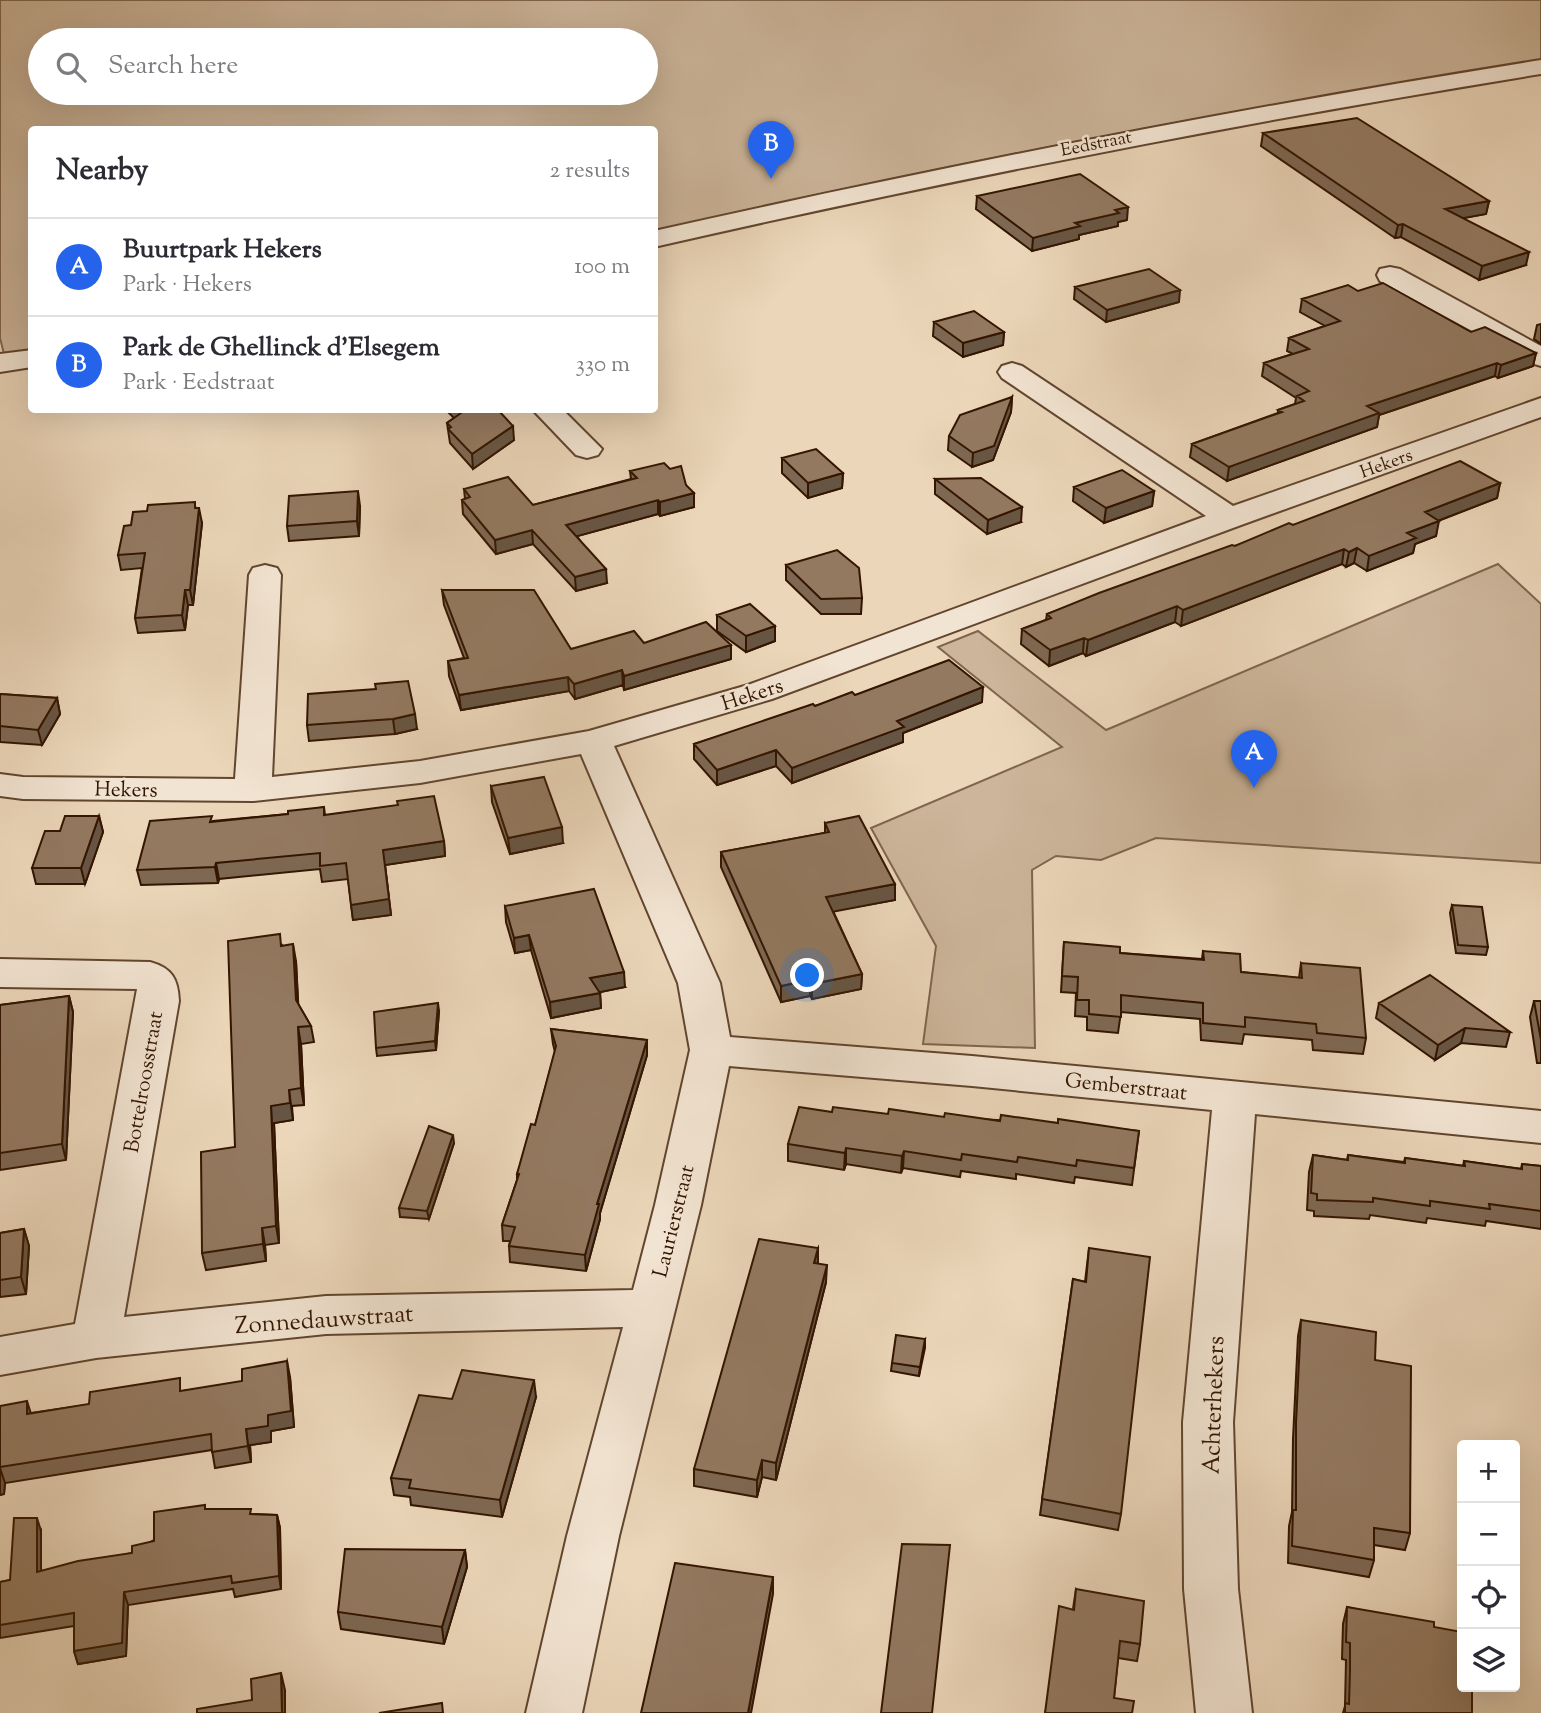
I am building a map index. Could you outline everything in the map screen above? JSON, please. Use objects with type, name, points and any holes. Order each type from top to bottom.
[{"type":"street","name":"Eedstraat","points":[[658,238],[929,177],[1160,131],[1541,67]]},
{"type":"street","points":[[1390,275],[1541,357]]},
{"type":"street","points":[[0,363],[28,359]]},
{"type":"street","points":[[1012,372],[1230,519]]},
{"type":"street","name":"Hekers","points":[[0,785],[23,788],[253,790],[420,772],[594,741],[760,692],[1541,407]]},
{"type":"street","points":[[550,413],[587,449]]},
{"type":"street","points":[[253,790],[265,575]]},
{"type":"street","name":"Laurierstraat","points":[[554,1713],[593,1536],[678,1205],[711,1050],[699,983],[594,741]]},
{"type":"street","name":"Bottelroosstraat","points":[[0,973],[150,976],[158,984],[156,1014],[96,1339]]},
{"type":"street","name":"Gemberstraat","points":[[711,1050],[986,1072],[1541,1127]]},
{"type":"street","name":"Achterhekers","points":[[1224,1713],[1212,1589],[1208,1422],[1235,1097]]},
{"type":"street","name":"Zonnedauwstraat","points":[[0,1356],[96,1339],[326,1315],[651,1308]]},
{"type":"shaded area","points":[[0,0],[1541,0],[1541,61],[1318,97],[1096,138],[875,182],[658,230],[658,126],[28,126],[28,350],[4,354],[0,338]]},
{"type":"shaded area","points":[[1498,564],[1541,604],[1541,863],[1156,838],[1101,860],[1056,856],[1032,870],[1035,1048],[923,1044],[936,946],[871,828],[1062,747],[938,647],[978,631],[1106,730]]},
{"type":"building","points":[[1357,118],[1489,201],[1445,209],[1529,252],[1482,266],[1403,224],[1398,225],[1263,133]]},
{"type":"building","points":[[1080,174],[1128,207],[1115,210],[1119,213],[1075,223],[1080,226],[1033,238],[977,196]]},
{"type":"building","points":[[1149,269],[1180,290],[1107,310],[1075,287]]},
{"type":"building","points":[[1383,283],[1471,332],[1485,327],[1536,353],[1501,365],[1497,363],[1367,406],[1379,413],[1229,467],[1192,444],[1282,412],[1278,410],[1304,401],[1297,396],[1309,391],[1264,363],[1309,349],[1289,338],[1340,321],[1302,299],[1348,285],[1358,291]]},
{"type":"building","points":[[974,311],[1004,332],[963,343],[934,322]]},
{"type":"building","points":[[1012,397],[994,446],[973,453],[949,436],[960,415]]},
{"type":"building","points":[[461,413],[501,413],[513,426],[472,454],[448,429],[451,427],[447,423]]},
{"type":"building","points":[[816,449],[843,473],[808,483],[782,458]]},
{"type":"building","points":[[1460,461],[1500,483],[1425,512],[1439,521],[1407,533],[1416,538],[1369,556],[1357,548],[1349,552],[1344,549],[1183,610],[1177,606],[1088,640],[1084,638],[1050,650],[1022,629],[1051,618],[1047,614],[1099,593],[1235,546],[1289,523],[1293,525]]},
{"type":"building","points":[[664,463],[670,469],[681,466],[686,485],[694,493],[566,525],[606,569],[575,577],[532,530],[495,540],[462,500],[470,497],[464,489],[508,477],[533,505],[637,478],[630,471]]},
{"type":"building","points":[[1122,470],[1154,491],[1106,508],[1074,487]]},
{"type":"building","points":[[981,478],[1022,507],[988,520],[935,479]]},
{"type":"building","points":[[358,491],[357,521],[287,526],[289,496]]},
{"type":"building","points":[[195,502],[195,508],[199,508],[190,590],[185,590],[182,615],[135,618],[145,553],[118,555],[124,526],[131,525],[133,512],[147,511],[148,505]]},
{"type":"building","points":[[837,550],[859,568],[862,598],[821,599],[786,565]]},
{"type":"building","points":[[442,590],[534,590],[571,649],[634,631],[644,643],[706,622],[731,645],[624,676],[622,670],[574,684],[568,677],[459,695],[448,661],[468,658]]},
{"type":"building","points":[[750,604],[775,626],[746,636],[717,615]]},
{"type":"building","points":[[949,660],[983,687],[897,721],[904,727],[792,768],[776,750],[717,770],[694,744],[852,692],[855,695]]},
{"type":"building","points":[[408,681],[415,714],[393,719],[307,725],[308,694],[376,689],[375,684]]},
{"type":"building","points":[[0,694],[57,698],[38,730],[0,726]]},
{"type":"building","points":[[544,777],[562,827],[508,838],[491,786]]},
{"type":"building","points":[[434,796],[444,841],[383,850],[389,899],[351,905],[346,863],[320,866],[320,853],[216,863],[215,867],[137,870],[150,821],[212,816],[210,822],[288,814],[288,811],[324,807],[324,815],[398,805],[397,801]]},
{"type":"building","points":[[65,816],[99,816],[81,868],[32,868],[45,831],[60,831]]},
{"type":"building","points":[[859,816],[895,884],[826,897],[862,974],[812,984],[810,980],[781,986],[721,852],[829,832],[825,823]]},
{"type":"building","points":[[594,889],[624,972],[590,978],[600,993],[550,1002],[529,935],[514,938],[505,906]]},
{"type":"building","points":[[1452,905],[1482,907],[1488,947],[1458,945]]},
{"type":"building","points":[[280,934],[281,946],[293,944],[296,1000],[311,1026],[298,1027],[301,1088],[289,1090],[290,1103],[271,1106],[276,1226],[262,1228],[263,1244],[202,1253],[201,1152],[235,1147],[228,941]]},
{"type":"building","points":[[1064,942],[1120,947],[1120,953],[1204,960],[1203,951],[1240,954],[1241,972],[1302,978],[1301,963],[1360,968],[1366,1038],[1317,1033],[1316,1024],[1245,1017],[1245,1027],[1203,1023],[1203,1003],[1121,995],[1121,1017],[1089,1014],[1089,1000],[1077,1000],[1078,977],[1062,976]]},
{"type":"building","points":[[1430,975],[1510,1032],[1465,1028],[1438,1045],[1379,1003]]},
{"type":"building","points":[[69,996],[62,1144],[0,1153],[0,1005]]},
{"type":"building","points":[[1534,1001],[1541,1001],[1541,1040]]},
{"type":"building","points":[[438,1003],[435,1041],[376,1048],[374,1012]]},
{"type":"building","points":[[551,1029],[647,1040],[597,1204],[585,1255],[509,1246],[515,1227],[502,1225],[519,1174],[531,1124],[535,1125],[556,1046]]},
{"type":"building","points":[[799,1107],[832,1112],[833,1107],[888,1114],[889,1109],[1000,1121],[1001,1115],[1058,1123],[1058,1119],[1139,1131],[1134,1168],[1077,1160],[1076,1166],[1018,1157],[1017,1162],[962,1154],[961,1160],[904,1151],[902,1156],[846,1148],[845,1153],[788,1144]]},
{"type":"building","points":[[429,1126],[453,1135],[427,1211],[399,1208]]},
{"type":"building","points":[[1313,1155],[1348,1160],[1348,1155],[1405,1163],[1405,1158],[1465,1166],[1464,1161],[1522,1169],[1522,1164],[1541,1166],[1541,1211],[1489,1204],[1490,1209],[1430,1201],[1430,1206],[1373,1198],[1373,1202],[1317,1200],[1317,1194],[1311,1193]]},
{"type":"building","points":[[24,1229],[21,1277],[0,1280],[0,1233]]},
{"type":"building","points":[[759,1239],[818,1248],[814,1263],[827,1265],[776,1463],[762,1460],[757,1480],[694,1469]]},
{"type":"building","points":[[1089,1248],[1150,1257],[1121,1514],[1042,1499],[1073,1279],[1086,1282]]},
{"type":"building","points":[[1301,1320],[1376,1332],[1375,1360],[1411,1366],[1410,1533],[1374,1528],[1374,1560],[1292,1546],[1293,1510],[1296,1510],[1296,1423]]},
{"type":"building","points":[[896,1335],[925,1339],[920,1367],[892,1363]]},
{"type":"building","points":[[287,1361],[291,1411],[268,1415],[268,1426],[246,1429],[248,1446],[212,1452],[211,1434],[0,1467],[0,1406],[27,1401],[27,1414],[89,1404],[90,1392],[180,1378],[180,1391],[242,1381],[242,1369]]},
{"type":"building","points":[[462,1370],[534,1380],[500,1500],[409,1488],[411,1480],[391,1478],[419,1395],[452,1399]]},
{"type":"building","points":[[205,1505],[205,1509],[251,1509],[250,1514],[277,1515],[279,1576],[232,1583],[231,1576],[124,1592],[122,1643],[74,1651],[74,1613],[0,1625],[0,1582],[10,1580],[14,1518],[37,1518],[37,1572],[78,1561],[132,1553],[132,1546],[154,1541],[154,1512]]},
{"type":"building","points":[[902,1544],[950,1545],[932,1713],[881,1713]]},
{"type":"building","points":[[345,1549],[465,1550],[442,1627],[338,1612]]},
{"type":"building","points":[[675,1563],[773,1577],[748,1713],[641,1713]]},
{"type":"building","points":[[1076,1589],[1144,1601],[1140,1644],[1120,1641],[1114,1698],[1134,1701],[1132,1713],[1045,1713],[1059,1606],[1074,1610]]},
{"type":"building","points":[[1347,1607],[1434,1622],[1434,1627],[1457,1631],[1457,1692],[1472,1692],[1472,1713],[1345,1713],[1345,1703],[1349,1704],[1350,1672],[1350,1643],[1346,1642]]},
{"type":"building","points":[[281,1673],[282,1713],[197,1713],[197,1709],[252,1700],[251,1679]]},
{"type":"building","points":[[442,1703],[443,1713],[379,1713]]},
{"type":"place","name":"Park de Ghellinck d'Elsegem","points":[[771,179]]},
{"type":"place","name":"Buurtpark Hekers","points":[[1254,788]]}]
